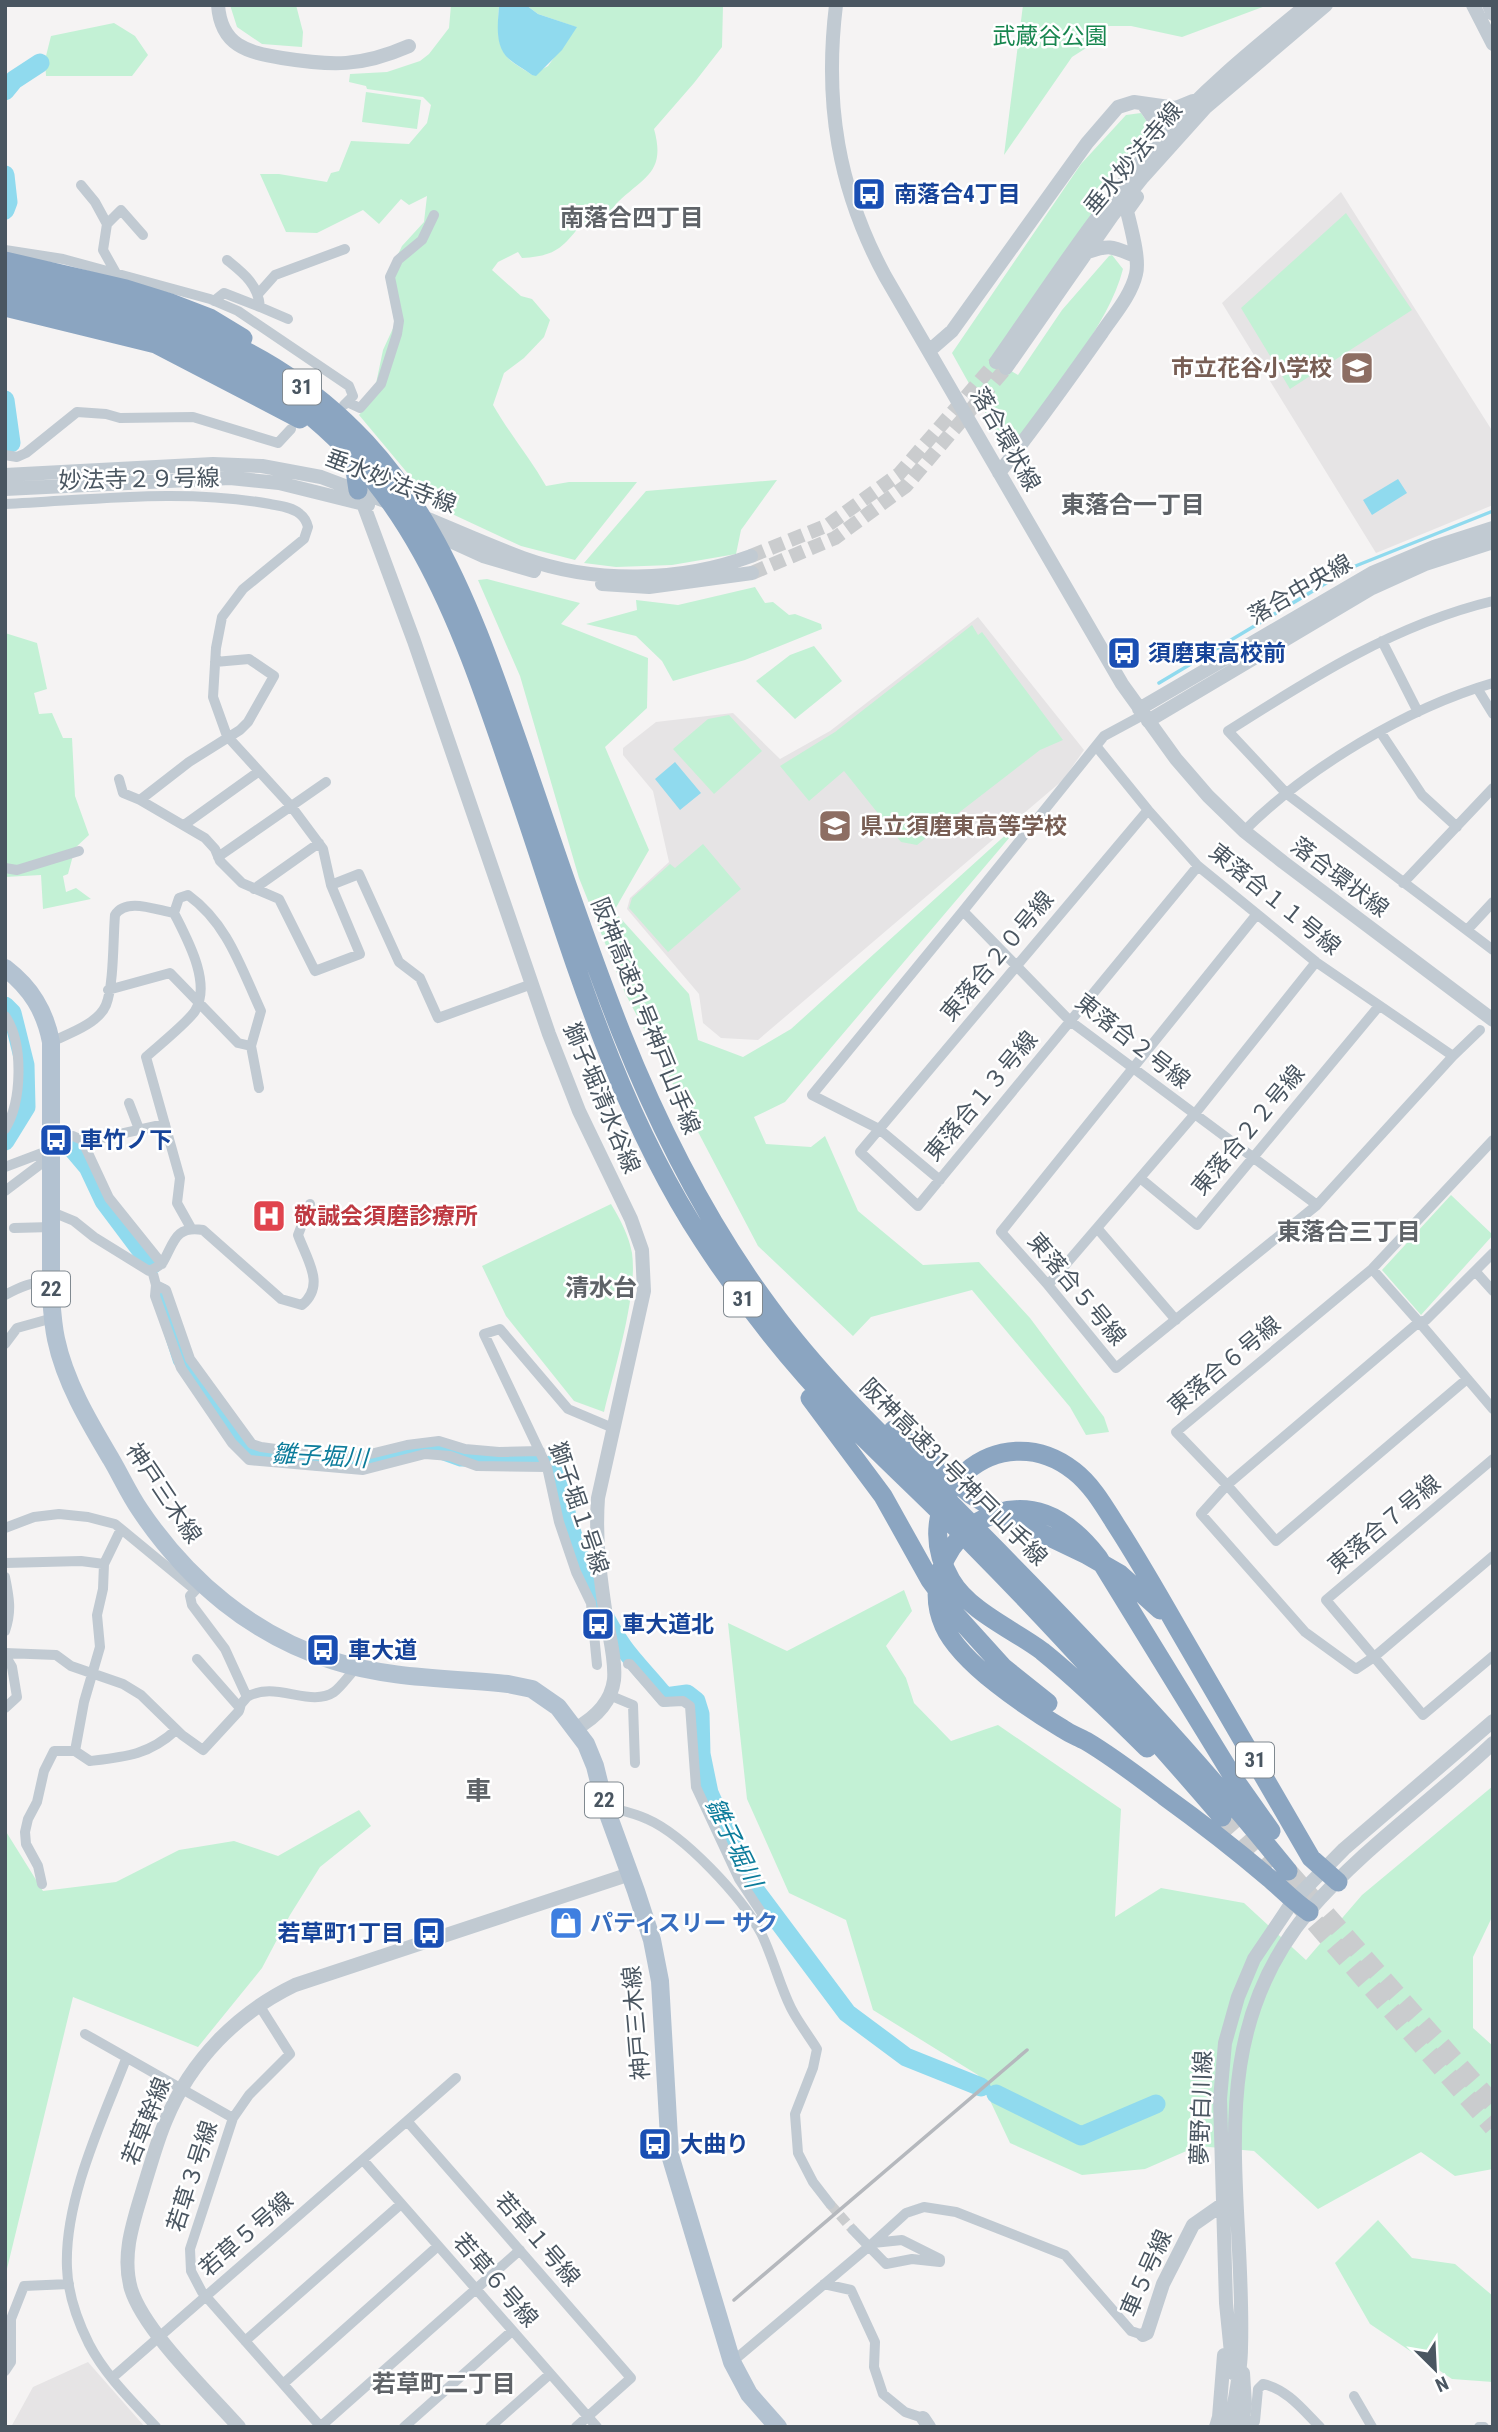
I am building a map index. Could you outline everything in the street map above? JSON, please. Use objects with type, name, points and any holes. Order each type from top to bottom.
[{"type":"highway","name":"31","points":[[6,262],[127,289],[171,303],[210,318],[282,361],[316,393],[337,422],[351,447],[360,497]]},
{"type":"highway","name":"阪神高速31号神戸山手線","points":[[6,262],[83,292],[165,316],[240,348],[275,368],[308,392],[368,445],[414,504],[452,570],[588,998],[641,1129],[685,1214],[726,1275],[786,1353],[842,1416],[971,1543],[1077,1653],[1222,1817],[1153,1754],[1086,1687],[1039,1649],[963,1596],[952,1582],[939,1556],[937,1526],[948,1492],[965,1472],[986,1459],[1007,1452],[1038,1454],[1058,1461],[1075,1472],[1091,1488],[1145,1569],[1179,1631]]},
{"type":"highway","name":"阪神高速31号神戸山手線","points":[[5,293],[75,307],[159,331],[231,362],[299,407],[356,459],[401,515],[476,648],[639,1077],[700,1201],[771,1310],[816,1366],[870,1424],[1016,1569],[1164,1724],[1291,1868],[1098,1557],[1082,1538],[1066,1525],[1035,1511],[1007,1511],[987,1517],[969,1528],[953,1544],[943,1562],[937,1591],[944,1626],[964,1655],[996,1682],[1064,1730],[1086,1741]]},
{"type":"highway","points":[[5,307],[156,344],[300,419],[332,449],[360,497]]},
{"type":"highway","points":[[726,1275],[745,1315],[868,1474],[930,1580],[955,1614],[1003,1667],[1062,1714],[1086,1741],[1175,1804],[1301,1907]]},
{"type":"highway","name":"31","points":[[771,1310],[880,1419],[961,1488],[1010,1518],[1120,1574],[1144,1594],[1179,1631],[1311,1858],[1330,1876]]},
{"type":"main road","name":"神戸三木線","points":[[5,968],[24,984],[32,995],[46,1019],[51,1042],[51,1281],[59,1353],[71,1384],[100,1441],[139,1509],[197,1586],[267,1632],[326,1658],[357,1667],[522,1686],[551,1701],[575,1728],[589,1752],[652,1940],[660,1981],[670,2155],[732,2362],[749,2394],[778,2427]]},
{"type":"street","points":[[218,5],[220,21],[237,46],[262,55],[333,65],[390,54],[409,46]]},
{"type":"street","name":"落合環状線","points":[[836,5],[832,35],[831,96],[839,152],[863,233],[1122,684],[1176,760],[1244,831],[1492,1018]]},
{"type":"street","name":"垂水妙法寺線","points":[[1307,5],[1234,65],[1155,145],[1113,196],[1001,365],[1088,252],[1112,216],[1163,154],[1205,108],[1326,5]]},
{"type":"street","points":[[1473,5],[1493,44]]},
{"type":"street","points":[[1489,5],[1493,14]]},
{"type":"street","points":[[929,351],[953,331],[1105,120],[1118,107],[1126,103],[1176,107],[1197,100]]},
{"type":"street","points":[[1113,196],[1138,154],[1156,132],[1154,119],[1143,104]]},
{"type":"street","points":[[999,472],[1067,382],[1119,307],[1136,275],[1136,247],[1127,211],[1163,154]]},
{"type":"street","points":[[81,185],[99,198],[107,224],[103,250],[117,275]]},
{"type":"street","points":[[107,224],[121,210],[143,234]]},
{"type":"street","points":[[6,262],[63,260],[214,301],[239,311],[349,386],[353,396],[346,404],[360,408],[381,384],[399,321],[390,278],[398,260],[422,240],[434,215]]},
{"type":"street","points":[[1088,252],[1104,246],[1115,246],[1135,256]]},
{"type":"street","points":[[258,293],[275,275],[345,249]]},
{"type":"street","points":[[227,260],[247,277],[258,293],[260,307]]},
{"type":"street","points":[[214,301],[223,293],[288,319]]},
{"type":"street","points":[[5,456],[17,457],[26,453],[77,412],[93,412],[120,418],[193,417],[278,443],[291,429]]},
{"type":"street","name":"垂水妙法寺線","points":[[10,475],[229,464],[296,471],[524,559],[582,572],[661,575],[707,569],[751,556]]},
{"type":"street","points":[[10,475],[46,495]]},
{"type":"street","name":"垂水妙法寺線","points":[[5,488],[46,495],[230,478],[279,483],[360,497],[483,556],[570,579],[649,587],[752,573]]},
{"type":"street","name":"妙法寺２９号線","points":[[5,504],[46,495],[193,496],[258,502],[290,508],[300,514],[308,527],[304,539],[243,590],[222,617],[216,648],[213,697],[227,736],[290,806],[323,849],[331,885],[360,954],[315,971],[279,899],[242,883],[205,838],[123,793],[119,779]]},
{"type":"street","name":"獅子堀清水谷線","points":[[360,497],[579,1111],[631,1219],[642,1250],[644,1292],[603,1471],[596,1532],[613,1666],[614,1678],[610,1695]]},
{"type":"street","name":"落合中央線","points":[[1143,715],[1372,573],[1434,547],[1493,528]]},
{"type":"street","name":"落合中央線","points":[[1143,715],[1372,588],[1425,564],[1493,541]]},
{"type":"street","points":[[1493,601],[1432,618],[1382,642],[1280,698],[1228,731],[1287,794],[1493,950]]},
{"type":"street","points":[[1382,642],[1418,712]]},
{"type":"street","points":[[140,800],[248,722],[274,676],[248,659],[215,662]]},
{"type":"street","points":[[1244,831],[1320,768],[1418,712],[1493,683]]},
{"type":"street","points":[[1477,688],[1493,714]]},
{"type":"street","points":[[963,911],[1104,736],[1143,715]]},
{"type":"street","points":[[1381,733],[1422,795],[1457,827]]},
{"type":"street","name":"東落合１１号線","points":[[1096,746],[1198,866],[1316,962],[1453,1056]]},
{"type":"street","points":[[184,825],[258,772]]},
{"type":"street","points":[[218,857],[326,782]]},
{"type":"street","points":[[1404,883],[1493,788]]},
{"type":"street","name":"東落合２０号線","points":[[940,1180],[918,1206],[860,1152],[1148,810]]},
{"type":"street","points":[[254,889],[319,843]]},
{"type":"street","points":[[5,868],[17,870],[79,851]]},
{"type":"street","name":"東落合１３号線","points":[[963,911],[812,1094],[879,1129],[940,1180],[1198,866]]},
{"type":"street","points":[[331,885],[359,874],[399,962],[420,978],[438,1018],[532,984]]},
{"type":"street","points":[[191,1228],[177,1203],[180,1178],[146,1057],[195,1011],[202,981],[191,948],[174,913],[179,898],[188,895],[206,908],[222,929],[261,1011],[251,1046],[259,1088]]},
{"type":"street","points":[[1467,930],[1493,902]]},
{"type":"street","points":[[51,1042],[90,1022],[106,1006],[114,915],[118,910],[128,905],[174,913]]},
{"type":"street","name":"東落合２号線","points":[[963,911],[1070,1021],[1317,1205]]},
{"type":"street","points":[[1132,1069],[1257,914]]},
{"type":"street","points":[[1048,1285],[1194,1115],[1316,962]]},
{"type":"street","points":[[108,990],[170,973],[238,1043],[251,1046]]},
{"type":"street","name":"東落合２２号線","points":[[1140,1178],[1197,1225],[1379,1006]]},
{"type":"street","points":[[5,1016],[10,1023],[16,1048],[19,1080],[12,1119],[5,1129]]},
{"type":"street","points":[[1317,1205],[1480,1030]]},
{"type":"street","name":"東落合５号線","points":[[1132,1069],[1001,1232],[1116,1368],[1317,1205]]},
{"type":"street","points":[[129,1103],[139,1129]]},
{"type":"street","points":[[84,1142],[165,1124]]},
{"type":"street","points":[[5,1167],[72,1136],[84,1142],[109,1198],[157,1267]]},
{"type":"street","name":"東落合６号線","points":[[1467,1379],[1276,1541],[1176,1432],[1372,1269],[1493,1140]]},
{"type":"street","points":[[5,1191],[50,1147]]},
{"type":"street","points":[[310,1204],[298,1235],[316,1285],[312,1298],[302,1305],[281,1299],[203,1230],[191,1228],[178,1234],[157,1267],[155,1296],[181,1368],[232,1443],[249,1460],[363,1470],[425,1454],[450,1456],[477,1466],[547,1467]]},
{"type":"street","points":[[14,1228],[51,1221],[57,1214],[74,1221],[149,1271],[157,1267]]},
{"type":"street","points":[[1097,1228],[1176,1320]]},
{"type":"street","points":[[1493,1253],[1426,1320],[1419,1322],[1227,1485],[1201,1514],[1305,1632],[1356,1669],[1374,1657],[1493,1556]]},
{"type":"street","points":[[1372,1269],[1493,1409]]},
{"type":"street","points":[[1475,1271],[1493,1291]]},
{"type":"street","points":[[5,1295],[41,1281],[51,1281]]},
{"type":"street","points":[[156,1285],[166,1290],[190,1359],[252,1444],[326,1456],[362,1456],[407,1444],[439,1441],[476,1450],[540,1451]]},
{"type":"street","points":[[6,1343],[17,1328],[53,1318]]},
{"type":"street","name":"獅子堀１号線","points":[[597,1665],[591,1603],[576,1572],[563,1533],[547,1467],[484,1334],[500,1329],[568,1409],[613,1428]]},
{"type":"street","name":"東落合７号線","points":[[1493,1459],[1326,1600],[1423,1715],[1493,1656]]},
{"type":"street","points":[[5,1528],[34,1517],[59,1514],[88,1517],[115,1524],[197,1586],[190,1596],[191,1605],[225,1649],[247,1697]]},
{"type":"street","points":[[75,1751],[84,1702],[100,1647],[97,1615],[103,1590],[104,1564],[121,1529]]},
{"type":"street","points":[[5,1563],[81,1561],[104,1564]]},
{"type":"street","points":[[5,1577],[11,1603],[5,1631]]},
{"type":"street","points":[[5,1708],[17,1697],[12,1667],[5,1654],[56,1655],[71,1666],[122,1684],[141,1695],[176,1730],[203,1750],[247,1697],[264,1690],[319,1697],[333,1692],[357,1667]]},
{"type":"street","points":[[197,1659],[240,1708]]},
{"type":"street","points":[[628,1664],[663,1702],[683,1701],[690,1706],[696,1787],[739,1880],[763,1915],[756,1925]]},
{"type":"street","points":[[575,1728],[593,1717],[610,1695],[633,1705],[635,1763]]},
{"type":"street","name":"夢野白川線","points":[[1238,2425],[1226,2303],[1220,2099],[1228,2031],[1238,1997],[1254,1959],[1301,1907],[1493,1721]]},
{"type":"street","points":[[42,1884],[38,1866],[26,1844],[25,1832],[37,1802],[44,1771],[54,1751],[75,1751],[90,1761],[131,1756],[163,1742],[176,1730]]},
{"type":"street","name":"夢野白川線","points":[[1330,1876],[1493,1743]]},
{"type":"street","points":[[605,1806],[648,1819],[677,1840],[730,1889],[756,1925],[781,1978],[791,2008],[817,2049],[813,2068],[795,2114],[799,2153],[813,2182],[830,2204]]},
{"type":"street","name":"若草幹線","points":[[239,2427],[159,2337],[140,2311],[131,2289],[127,2251],[134,2218],[159,2138],[181,2089],[198,2063],[219,2038],[259,2005],[295,1985],[631,1874]]},
{"type":"street","name":"夢野白川線","points":[[1235,2392],[1241,2350],[1234,2149],[1239,2063],[1258,1996],[1301,1907]]},
{"type":"street","name":"若草３号線","points":[[259,2005],[290,2054],[249,2095],[233,2118],[190,2249],[191,2271],[206,2297],[320,2427]]},
{"type":"street","points":[[85,2034],[233,2118]]},
{"type":"street","points":[[126,2059],[92,2145],[70,2218],[66,2268],[74,2311],[90,2346],[112,2378],[156,2427]]},
{"type":"street","points":[[407,2121],[456,2078]]},
{"type":"street","name":"若草５号線","points":[[112,2378],[407,2121]]},
{"type":"street","name":"若草１号線","points":[[407,2121],[631,2378],[576,2427]]},
{"type":"street","name":"若草６号線","points":[[363,2160],[597,2427]]},
{"type":"street","points":[[245,2341],[401,2204]]},
{"type":"street","name":"車５号線","points":[[1143,2335],[1147,2333],[1163,2284],[1193,2225],[1223,2204]]},
{"type":"street","points":[[732,2362],[906,2213],[924,2207],[956,2212],[1065,2255],[1130,2331],[1143,2335]]},
{"type":"street","points":[[853,2230],[886,2264],[912,2259],[940,2262],[940,2259],[902,2240],[873,2244]]},
{"type":"street","points":[[283,2384],[438,2246]]},
{"type":"street","points":[[320,2427],[520,2250]]},
{"type":"street","points":[[5,2371],[11,2361],[11,2319],[24,2286],[69,2284]]},
{"type":"street","points":[[824,2284],[852,2290],[875,2342],[874,2367],[883,2394],[905,2412],[926,2422]]},
{"type":"street","points":[[1216,2427],[1222,2384],[1226,2303]]},
{"type":"street","points":[[404,2427],[512,2331]]},
{"type":"street","points":[[1238,2425],[1245,2404],[1241,2350]]},
{"type":"street","points":[[490,2427],[550,2374]]},
{"type":"street","points":[[1238,2425],[1255,2421],[1258,2389],[1264,2384],[1285,2394],[1320,2427]]},
{"type":"street","points":[[1354,2396],[1372,2427]]},
{"type":"shaded area","name":"市立花谷小学校","points":[[1341,192],[1493,432],[1493,505],[1376,553],[1222,303]]},
{"type":"shaded area","name":"県立須磨東高等学校","points":[[978,617],[1084,750],[1063,780],[758,1040],[721,1038],[703,1023],[699,994],[627,909],[630,898],[669,862],[653,791],[623,755],[623,748],[656,722],[733,713],[780,759],[830,731]]},
{"type":"shaded area","points":[[88,2362],[145,2427],[11,2427],[33,2387]]},
{"type":"green space","points":[[230,5],[296,5],[303,32],[302,47],[262,44],[237,27]]},
{"type":"green space","points":[[451,5],[499,5],[498,34],[501,47],[509,59],[532,75],[548,66],[576,27],[538,14],[526,5],[723,5],[722,47],[654,129],[657,143],[655,164],[651,172],[616,204],[606,227],[582,223],[563,245],[550,253],[522,258],[518,252],[498,262],[492,270],[521,296],[532,299],[550,320],[544,337],[524,358],[504,373],[493,405],[546,486],[569,482],[637,482],[575,560],[521,546],[435,506],[359,415],[373,398],[383,350],[395,324],[386,279],[402,246],[424,222],[427,196],[409,205],[401,199],[379,224],[363,210],[317,233],[286,232],[260,174],[279,174],[327,182],[331,173],[339,171],[351,141],[409,144],[427,123],[431,105],[423,97],[367,89],[366,86],[349,82],[350,74],[387,72],[420,61],[429,54],[449,28]]},
{"type":"green space","name":"武蔵谷公園","points":[[1023,5],[1268,5],[1182,37],[1131,26],[1106,26],[1094,43],[1072,57],[1004,155]]},
{"type":"green space","points":[[114,23],[135,36],[148,55],[132,76],[46,76],[45,60],[51,36]]},
{"type":"green space","points":[[366,92],[421,100],[417,129],[362,122]]},
{"type":"green space","points":[[1141,113],[1150,126],[1149,134],[1114,173],[1006,368],[1018,375],[1062,310],[1112,255],[1123,269],[1116,290],[1093,334],[1018,439],[1011,435],[1005,442],[1000,439],[952,353],[1081,164],[1126,115]]},
{"type":"green space","points":[[1346,213],[1412,310],[1290,389],[1241,308]]},
{"type":"green space","points":[[777,480],[741,530],[736,554],[672,565],[616,567],[584,563],[646,491]]},
{"type":"green space","points":[[487,579],[580,603],[561,624],[648,658],[647,708],[605,747],[649,850],[614,911],[689,994],[698,1040],[743,1057],[791,1029],[1032,811],[785,1102],[754,1117],[766,1144],[811,1147],[825,1136],[858,1211],[923,1265],[979,1262],[1030,1318],[1104,1417],[1109,1432],[1086,1435],[1070,1407],[972,1290],[871,1317],[853,1336],[758,1246],[625,993],[579,878],[520,676],[478,580]]},
{"type":"green space","points":[[755,587],[765,603],[773,602],[789,615],[795,614],[821,624],[822,629],[745,660],[673,681],[662,661],[636,636],[586,624],[637,610],[636,600],[678,605]]},
{"type":"green space","points":[[972,625],[978,635],[982,632],[1063,740],[1040,750],[917,845],[901,842],[844,771],[809,801],[780,766],[835,732]]},
{"type":"green space","points":[[5,633],[37,643],[47,689],[34,693],[39,714],[52,713],[63,738],[72,738],[75,796],[89,835],[75,848],[68,874],[63,876],[66,892],[76,888],[91,899],[43,909],[41,875],[5,877]]},
{"type":"green space","points":[[814,646],[842,681],[795,719],[756,681],[790,655]]},
{"type":"green space","points":[[729,715],[762,751],[714,794],[673,749],[708,719]]},
{"type":"green space","points":[[703,844],[741,889],[668,952],[629,908],[632,898],[670,864],[675,868]]},
{"type":"green space","points":[[1451,1195],[1493,1235],[1421,1315],[1382,1270]]},
{"type":"green space","points":[[611,1204],[629,1240],[633,1270],[624,1332],[604,1412],[574,1401],[506,1316],[482,1266]]},
{"type":"green space","points":[[904,1590],[912,1611],[886,1646],[906,1678],[914,1703],[951,1741],[998,1725],[1121,1809],[1115,1917],[1161,1888],[1244,1903],[1306,1960],[1362,1895],[1493,1786],[1493,1915],[1473,1957],[1473,2028],[1493,2046],[1493,2169],[1455,2176],[1421,2152],[1318,2209],[1254,2151],[1198,2146],[1145,2169],[1082,2175],[1010,2143],[978,2075],[873,2010],[846,1920],[789,1893],[747,1799],[728,1623],[787,1651]]},
{"type":"green space","points":[[359,1810],[371,1826],[320,1867],[290,1915],[262,1968],[198,2047],[73,1997],[5,2277],[5,1830],[43,1891],[116,1882],[179,1850],[234,1841],[278,1856]]},
{"type":"green space","points":[[1378,2220],[1412,2258],[1455,2264],[1493,2296],[1493,2382],[1452,2379],[1370,2324],[1335,2263]]},
{"type":"water","points":[[499,5],[526,5],[538,14],[577,27],[562,50],[536,76],[532,75],[509,59],[501,48],[498,34]]},
{"type":"water","points":[[1398,479],[1407,493],[1372,515],[1363,500]]},
{"type":"water","points":[[675,762],[701,793],[680,810],[655,779]]},
{"type":"waterway","points":[[5,91],[14,80],[40,63]]},
{"type":"waterway","points":[[5,175],[8,202],[5,210]]},
{"type":"waterway","points":[[5,400],[11,443]]},
{"type":"waterway","points":[[1159,683],[1353,567],[1493,511]]},
{"type":"waterway","points":[[5,1006],[12,1013],[25,1065],[26,1107],[5,1141]]},
{"type":"waterway","name":"雛子堀川","points":[[66,1141],[88,1167],[104,1201],[152,1265]]},
{"type":"waterway","name":"雛子堀川","points":[[161,1293],[182,1359],[248,1451],[318,1461],[361,1463],[433,1447],[461,1457],[531,1458]]},
{"type":"waterway","name":"雛子堀川","points":[[553,1464],[580,1558],[610,1626],[628,1653],[665,1697],[687,1694],[696,1701],[700,1714],[701,1754],[709,1793],[755,1890],[847,2013],[906,2057],[981,2087]]},
{"type":"waterway","name":"雛子堀川","points":[[996,2094],[1081,2136],[1156,2104]]},
{"type":"tunnel","points":[[751,556],[828,525],[899,474],[996,362]]},
{"type":"tunnel","points":[[752,573],[835,538],[906,486],[1006,368]]},
{"type":"tunnel","points":[[1222,1817],[1269,1870]]},
{"type":"tunnel","points":[[1288,1871],[1493,2104]]},
{"type":"tunnel","points":[[1296,1901],[1493,2127]]},
{"type":"tunnel","points":[[830,2204],[853,2230]]},
{"type":"railway","points":[[734,2300],[1027,2050]]},
{"type":"place","name":"南落合4丁目","points":[[869,194]]},
{"type":"place","name":"市立花谷小学校","points":[[1357,368]]},
{"type":"place","name":"須磨東高校前","points":[[1124,653]]},
{"type":"place","name":"県立須磨東高等学校","points":[[835,826]]},
{"type":"place","name":"車竹ノ下","points":[[56,1140]]},
{"type":"place","name":"敬誠会須磨診療所","points":[[269,1216]]},
{"type":"place","name":"車大道北","points":[[598,1624]]},
{"type":"place","name":"車大道","points":[[323,1650]]},
{"type":"place","name":"パティスリー サク","points":[[566,1923]]},
{"type":"place","name":"若草町1丁目","points":[[429,1933]]},
{"type":"place","name":"大曲り","points":[[655,2144]]},
{"type":"district","name":"南落合四丁目","points":[[632,218]]},
{"type":"district","name":"東落合一丁目","points":[[1133,505]]},
{"type":"district","name":"東落合三丁目","points":[[1349,1232]]},
{"type":"district","name":"清水台","points":[[601,1288]]},
{"type":"district","name":"車","points":[[478,1791]]},
{"type":"district","name":"若草町二丁目","points":[[444,2384]]}]
